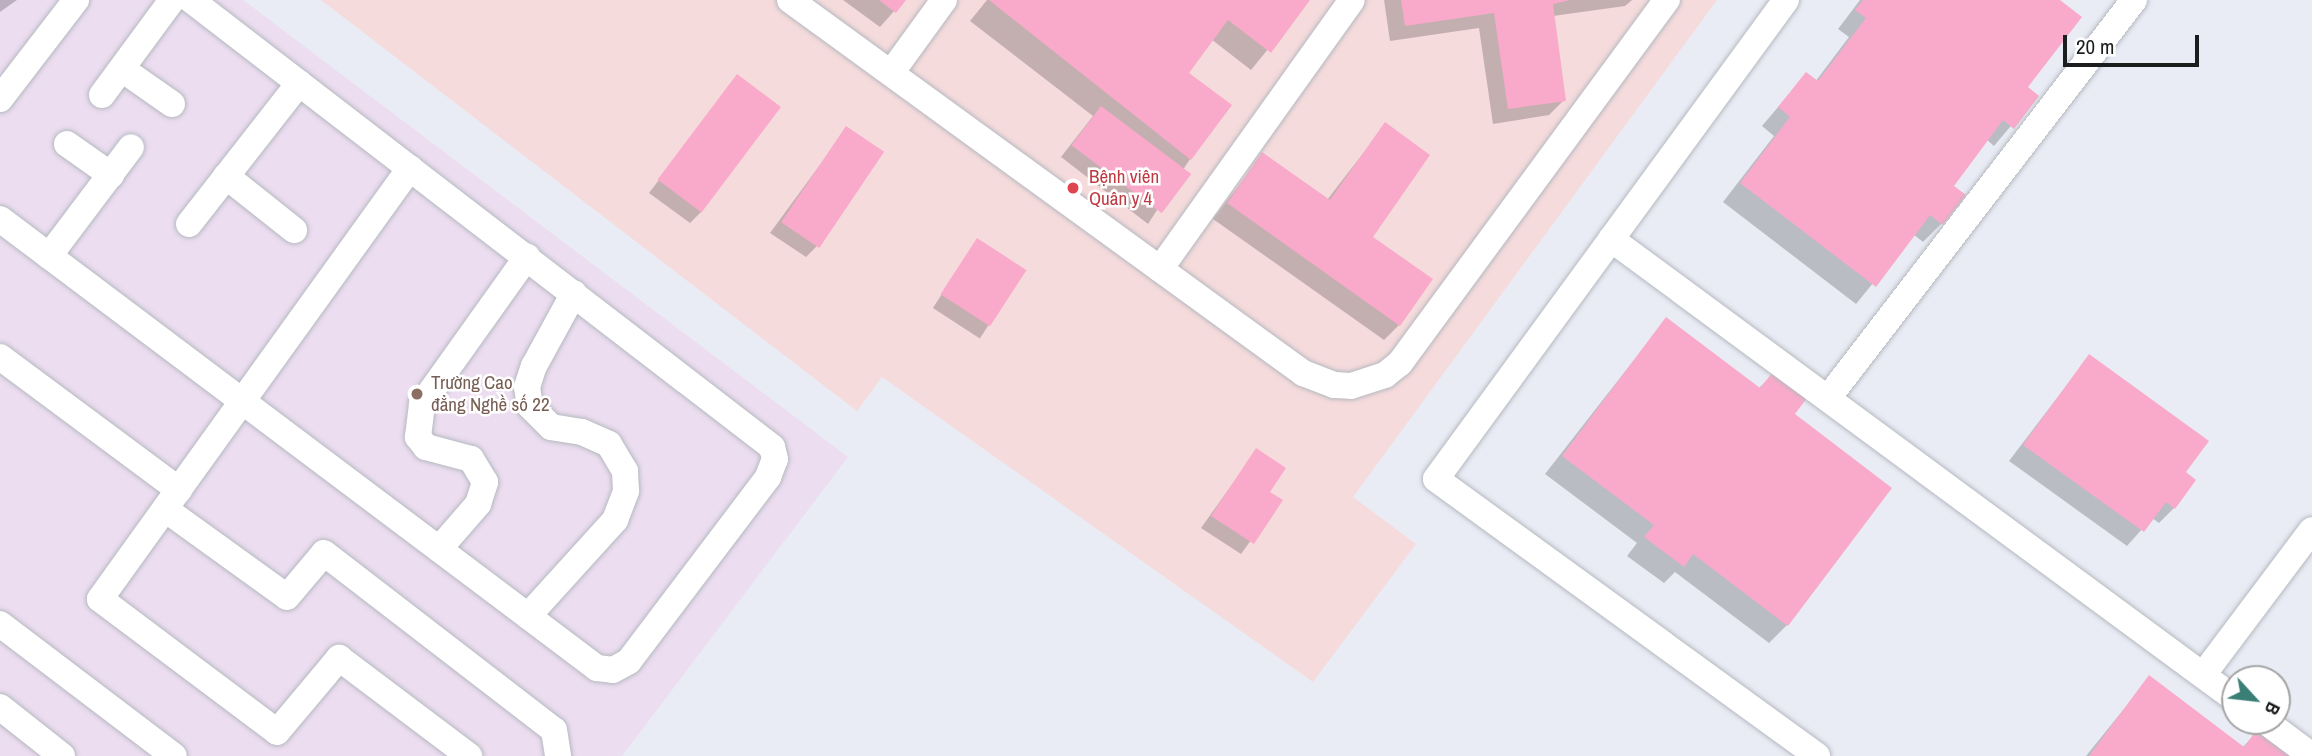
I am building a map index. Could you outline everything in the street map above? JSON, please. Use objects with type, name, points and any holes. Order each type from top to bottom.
[{"type":"lane","points":[[0,99],[76,0]]},
{"type":"lane","points":[[102,95],[172,0]]},
{"type":"lane","points":[[0,219],[597,668],[622,667],[774,468],[772,447],[191,0]]},
{"type":"lane","points":[[790,0],[1160,269],[1318,380],[1350,386],[1385,375],[1400,363],[1667,0]]},
{"type":"lane","points":[[891,74],[944,0]]},
{"type":"lane","points":[[1160,269],[1352,0]]},
{"type":"lane","points":[[1786,0],[1436,479],[1817,756]]},
{"type":"lane","points":[[1828,398],[2134,0]]},
{"type":"lane","points":[[122,69],[172,104]]},
{"type":"lane","points":[[189,224],[299,83]]},
{"type":"lane","points":[[67,144],[111,175]]},
{"type":"lane","points":[[49,256],[131,147]]},
{"type":"lane","points":[[410,168],[100,599],[277,732],[340,658],[469,756]]},
{"type":"lane","points":[[226,177],[294,230]]},
{"type":"lane","points":[[1611,239],[2221,689]]},
{"type":"lane","points":[[439,549],[478,504],[485,482],[471,459],[426,447],[418,437],[422,404],[527,257]]},
{"type":"lane","points":[[528,616],[615,520],[626,491],[625,471],[609,444],[598,437],[551,427],[530,406],[527,387],[534,366],[574,293]]},
{"type":"lane","points":[[0,357],[287,597],[324,553],[554,730],[558,756]]},
{"type":"lane","points":[[2203,676],[2312,530]]},
{"type":"lane","points":[[0,624],[174,756]]},
{"type":"lane","points":[[0,707],[62,756]]},
{"type":"lane","points":[[2284,735],[2312,755]]},
{"type":"shaded area","name":"Trường Cao đẳng Nghề số 22","points":[[0,0],[243,0],[848,457],[622,756],[0,756]]},
{"type":"shaded area","name":"Bệnh viên Quân y 4","points":[[321,0],[1717,0],[1353,497],[1416,544],[1313,682],[882,377],[857,411]]},
{"type":"building","points":[[879,0],[906,0],[896,13]]},
{"type":"building","points":[[989,0],[1310,0],[1271,53],[1228,20],[1189,73],[1232,105],[1191,160]]},
{"type":"building","points":[[1401,0],[1570,0],[1553,4],[1566,101],[1508,109],[1494,13],[1405,26]]},
{"type":"building","points":[[1863,0],[2060,0],[2082,17],[2028,87],[2039,96],[2014,129],[2003,120],[1954,186],[1966,195],[1943,225],[1930,215],[1876,287],[1740,183],[1790,117],[1778,107],[1806,72],[1818,81],[1866,18],[1855,10]]},
{"type":"building","points":[[737,74],[781,107],[701,213],[658,179]]},
{"type":"building","points":[[1101,106],[1191,174],[1162,213],[1072,145]]},
{"type":"building","points":[[1385,122],[1430,155],[1373,237],[1433,279],[1400,326],[1227,203],[1262,152],[1330,200]]},
{"type":"building","points":[[846,126],[884,152],[819,248],[781,222]]},
{"type":"building","points":[[977,238],[1026,270],[990,326],[941,294]]},
{"type":"building","points":[[1666,317],[1760,388],[1773,372],[1807,398],[1795,414],[1892,488],[1788,626],[1693,554],[1684,567],[1644,537],[1654,525],[1562,456]]},
{"type":"building","points":[[2089,354],[2209,441],[2186,472],[2196,480],[2175,509],[2166,502],[2144,532],[2023,445]]},
{"type":"building","points":[[1256,448],[1286,468],[1270,492],[1283,500],[1254,544],[1211,516]]},
{"type":"building","points":[[2149,675],[2221,730],[2221,735],[2228,735],[2244,747],[2253,735],[2261,735],[2290,756],[2089,756]]},
{"type":"place","name":"Bệnh viên Quân y 4","points":[[1073,188]]},
{"type":"place","name":"Trường Cao đẳng Nghề số 22","points":[[417,394]]}]
